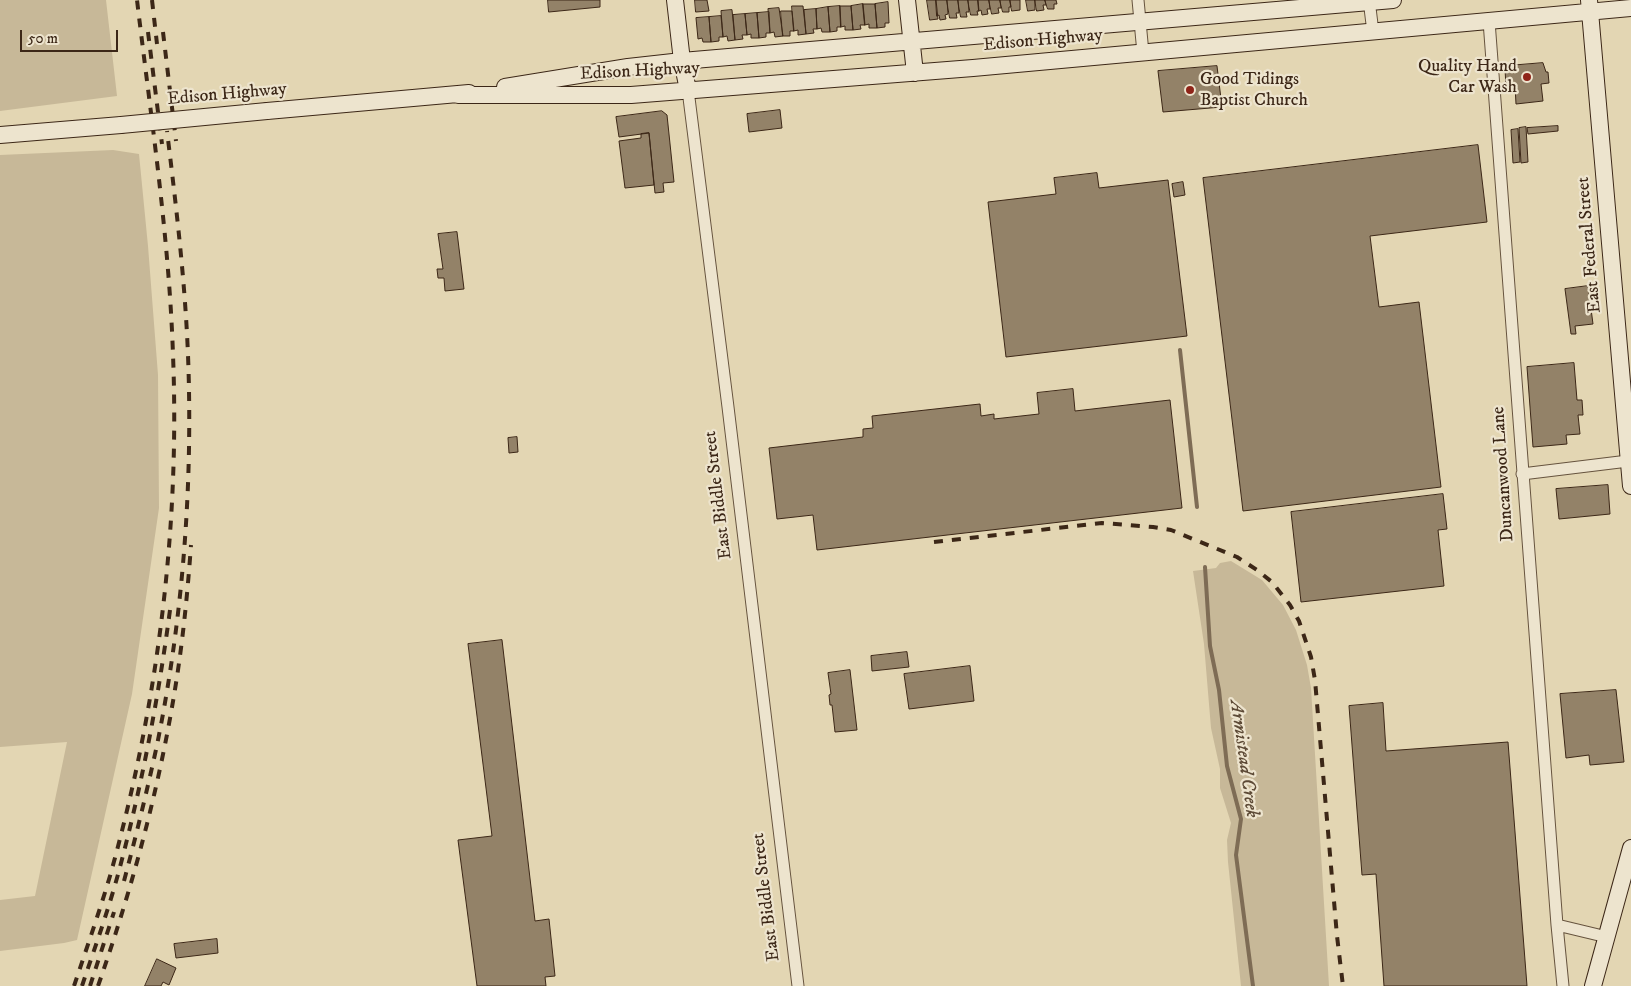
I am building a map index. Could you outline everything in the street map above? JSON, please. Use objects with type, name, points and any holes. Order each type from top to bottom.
[{"type":"main road","name":"East Biddle Street","points":[[675,0],[682,61],[688,90]]},
{"type":"main road","points":[[907,0],[915,72]]},
{"type":"main road","name":"Edison Highway","points":[[0,135],[458,94],[628,67],[682,61],[1393,0]]},
{"type":"main road","name":"Edison Highway","points":[[458,94],[631,95],[1373,32],[1489,21],[1590,6],[1631,8]]},
{"type":"main road","name":"East Federal Street","points":[[1590,6],[1631,486]]},
{"type":"main road","points":[[1593,986],[1631,848]]},
{"type":"street","points":[[1138,0],[1143,52]]},
{"type":"street","points":[[1369,1],[1373,32]]},
{"type":"street","name":"Duncanwood Lane","points":[[1489,21],[1556,925],[1563,986]]},
{"type":"street","name":"East Biddle Street","points":[[688,90],[730,417],[798,986]]},
{"type":"street","points":[[1522,474],[1628,461]]},
{"type":"street","points":[[1556,925],[1607,937]]},
{"type":"shaded area","points":[[0,0],[106,0],[117,96],[0,111]]},
{"type":"shaded area","points":[[113,150],[139,154],[158,375],[159,508],[132,694],[77,940],[0,951],[0,900],[35,896],[67,742],[0,747],[0,155]]},
{"type":"shaded area","points":[[1231,561],[1262,580],[1283,605],[1296,630],[1307,665],[1311,688],[1329,986],[1241,986],[1228,862],[1227,840],[1231,823],[1220,788],[1220,769],[1211,728],[1204,644],[1193,571],[1216,568],[1220,563]]},
{"type":"building","points":[[548,0],[600,0],[600,7],[549,12]]},
{"type":"building","points":[[695,0],[707,0],[709,11],[696,12]]},
{"type":"building","points":[[927,0],[936,0],[938,19],[930,20]]},
{"type":"building","points":[[936,0],[947,0],[948,14],[945,15],[946,19],[940,20],[939,15],[937,16]]},
{"type":"building","points":[[947,0],[958,0],[959,13],[956,13],[957,18],[950,18]]},
{"type":"building","points":[[958,0],[968,0],[969,12],[966,12],[967,17],[961,17]]},
{"type":"building","points":[[968,0],[978,0],[978,15],[971,15]]},
{"type":"building","points":[[978,0],[989,0],[990,9],[987,9],[988,14],[982,15],[981,10],[979,11]]},
{"type":"building","points":[[989,0],[1000,0],[1001,8],[998,8],[999,13],[992,14]]},
{"type":"building","points":[[1000,0],[1010,0],[1011,7],[1009,7],[1009,12],[1003,12]]},
{"type":"building","points":[[1010,0],[1020,0],[1020,10],[1012,11]]},
{"type":"building","points":[[1026,0],[1035,0],[1035,10],[1028,11]]},
{"type":"building","points":[[1035,0],[1045,0],[1044,10],[1037,11]]},
{"type":"building","points":[[1045,0],[1056,0],[1057,4],[1054,4],[1054,9],[1048,9]]},
{"type":"building","points":[[888,2],[889,23],[885,23],[885,27],[877,28],[875,4]]},
{"type":"building","points":[[863,4],[865,25],[860,25],[861,29],[853,30],[851,6]]},
{"type":"building","points":[[863,4],[875,4],[877,28],[869,28],[869,24],[865,25]]},
{"type":"building","points":[[792,6],[803,6],[806,34],[798,35],[798,30],[794,31]]},
{"type":"building","points":[[840,6],[851,6],[853,30],[845,30],[845,26],[841,27]]},
{"type":"building","points":[[840,6],[841,27],[837,27],[837,31],[830,32],[828,7]]},
{"type":"building","points":[[828,7],[830,32],[822,32],[821,28],[817,29],[816,9]]},
{"type":"building","points":[[779,8],[783,36],[775,37],[774,32],[770,33],[768,9]]},
{"type":"building","points":[[816,9],[817,29],[813,29],[814,33],[806,34],[804,10]]},
{"type":"building","points":[[732,10],[735,40],[728,41],[727,36],[723,37],[721,11]]},
{"type":"building","points":[[781,11],[792,11],[794,31],[790,31],[790,36],[783,36]]},
{"type":"building","points":[[769,12],[770,33],[766,33],[766,37],[759,38],[757,13]]},
{"type":"building","points":[[757,13],[759,38],[751,38],[751,34],[747,35],[745,14]]},
{"type":"building","points":[[745,14],[747,35],[742,35],[743,39],[735,40],[733,15]]},
{"type":"building","points":[[721,16],[723,37],[719,37],[719,41],[711,42],[709,17]]},
{"type":"building","points":[[709,17],[711,42],[703,42],[702,38],[698,39],[696,18]]},
{"type":"building","name":"Quality Hand Car Wash","points":[[1543,63],[1546,72],[1548,72],[1549,83],[1541,84],[1543,101],[1516,104],[1515,86],[1506,87],[1505,69],[1507,69],[1507,66]]},
{"type":"building","name":"Good Tidings Baptist Church","points":[[1217,66],[1222,107],[1163,112],[1158,71]]},
{"type":"building","points":[[780,110],[782,128],[749,132],[747,114]]},
{"type":"building","points":[[662,111],[667,115],[674,182],[663,183],[664,192],[655,193],[649,133],[619,137],[616,117]]},
{"type":"building","points":[[1558,126],[1558,131],[1528,134],[1527,128]]},
{"type":"building","points":[[1526,127],[1528,162],[1521,163],[1519,128]]},
{"type":"building","points":[[1518,129],[1520,162],[1513,163],[1511,130]]},
{"type":"building","points":[[649,133],[654,185],[625,188],[619,141],[641,138],[641,134]]},
{"type":"building","points":[[1478,145],[1487,222],[1370,236],[1379,307],[1419,302],[1441,487],[1243,511],[1203,178]]},
{"type":"building","points":[[1097,173],[1099,188],[1168,180],[1187,336],[1006,357],[988,202],[1056,194],[1054,178]]},
{"type":"building","points":[[1183,182],[1185,195],[1174,197],[1172,184]]},
{"type":"building","points":[[457,232],[464,289],[445,291],[444,278],[438,278],[437,269],[443,269],[438,234]]},
{"type":"building","points":[[1588,286],[1593,324],[1575,326],[1576,334],[1571,334],[1565,289]]},
{"type":"building","points":[[1574,363],[1577,400],[1582,400],[1583,415],[1578,415],[1580,434],[1566,435],[1567,444],[1533,447],[1527,367]]},
{"type":"building","points":[[1073,389],[1075,411],[1170,400],[1182,508],[817,550],[813,515],[777,519],[769,448],[863,437],[863,429],[873,428],[872,416],[980,404],[981,416],[994,414],[994,419],[1039,414],[1037,393]]},
{"type":"building","points":[[517,437],[518,452],[509,453],[508,438]]},
{"type":"building","points":[[1608,485],[1610,514],[1559,519],[1556,489]]},
{"type":"building","points":[[1443,494],[1447,529],[1438,530],[1444,586],[1301,602],[1291,512]]},
{"type":"building","points":[[502,640],[535,921],[549,919],[555,976],[545,977],[546,986],[477,986],[458,840],[492,836],[468,644]]},
{"type":"building","points":[[907,652],[909,667],[872,671],[871,656]]},
{"type":"building","points":[[970,666],[974,701],[909,709],[904,674]]},
{"type":"building","points":[[850,670],[857,730],[835,732],[832,705],[830,705],[829,695],[831,694],[828,673]]},
{"type":"building","points":[[1616,690],[1624,762],[1590,765],[1589,755],[1566,758],[1560,694]]},
{"type":"building","points":[[1383,703],[1386,751],[1508,742],[1527,986],[1384,986],[1376,874],[1362,875],[1349,706]]},
{"type":"building","points":[[217,939],[218,953],[176,958],[174,944]]},
{"type":"building","points":[[157,959],[176,968],[169,985],[163,982],[161,986],[145,986]]},
{"type":"waterway","name":"Armistead Creek","points":[[1180,350],[1197,507]]},
{"type":"waterway","name":"Armistead Creek","points":[[1205,567],[1210,646],[1219,690],[1227,766],[1241,819],[1236,855],[1253,986]]},
{"type":"railway","points":[[74,986],[110,876],[141,748],[162,618],[169,552],[173,487],[174,421],[171,310],[159,177],[137,0]]},
{"type":"railway","points":[[152,0],[157,44]]},
{"type":"railway","points":[[148,32],[162,144]]},
{"type":"railway","points":[[163,32],[176,141]]},
{"type":"railway","points":[[124,881],[157,745],[166,697],[180,599],[187,501],[189,452],[187,327],[180,243],[167,131]]},
{"type":"railway","points":[[934,542],[1102,523],[1153,527],[1171,530],[1237,557],[1272,582],[1290,605],[1299,621],[1311,657],[1315,680],[1343,986]]},
{"type":"railway","points":[[98,986],[146,830],[164,750],[180,655],[191,545]]},
{"type":"railway","points":[[82,986],[113,892],[134,812],[154,712],[170,610]]},
{"type":"railway","points":[[90,986],[114,912]]},
{"type":"place","name":"Quality Hand Car Wash","points":[[1527,77]]},
{"type":"place","name":"Good Tidings Baptist Church","points":[[1190,90]]}]
